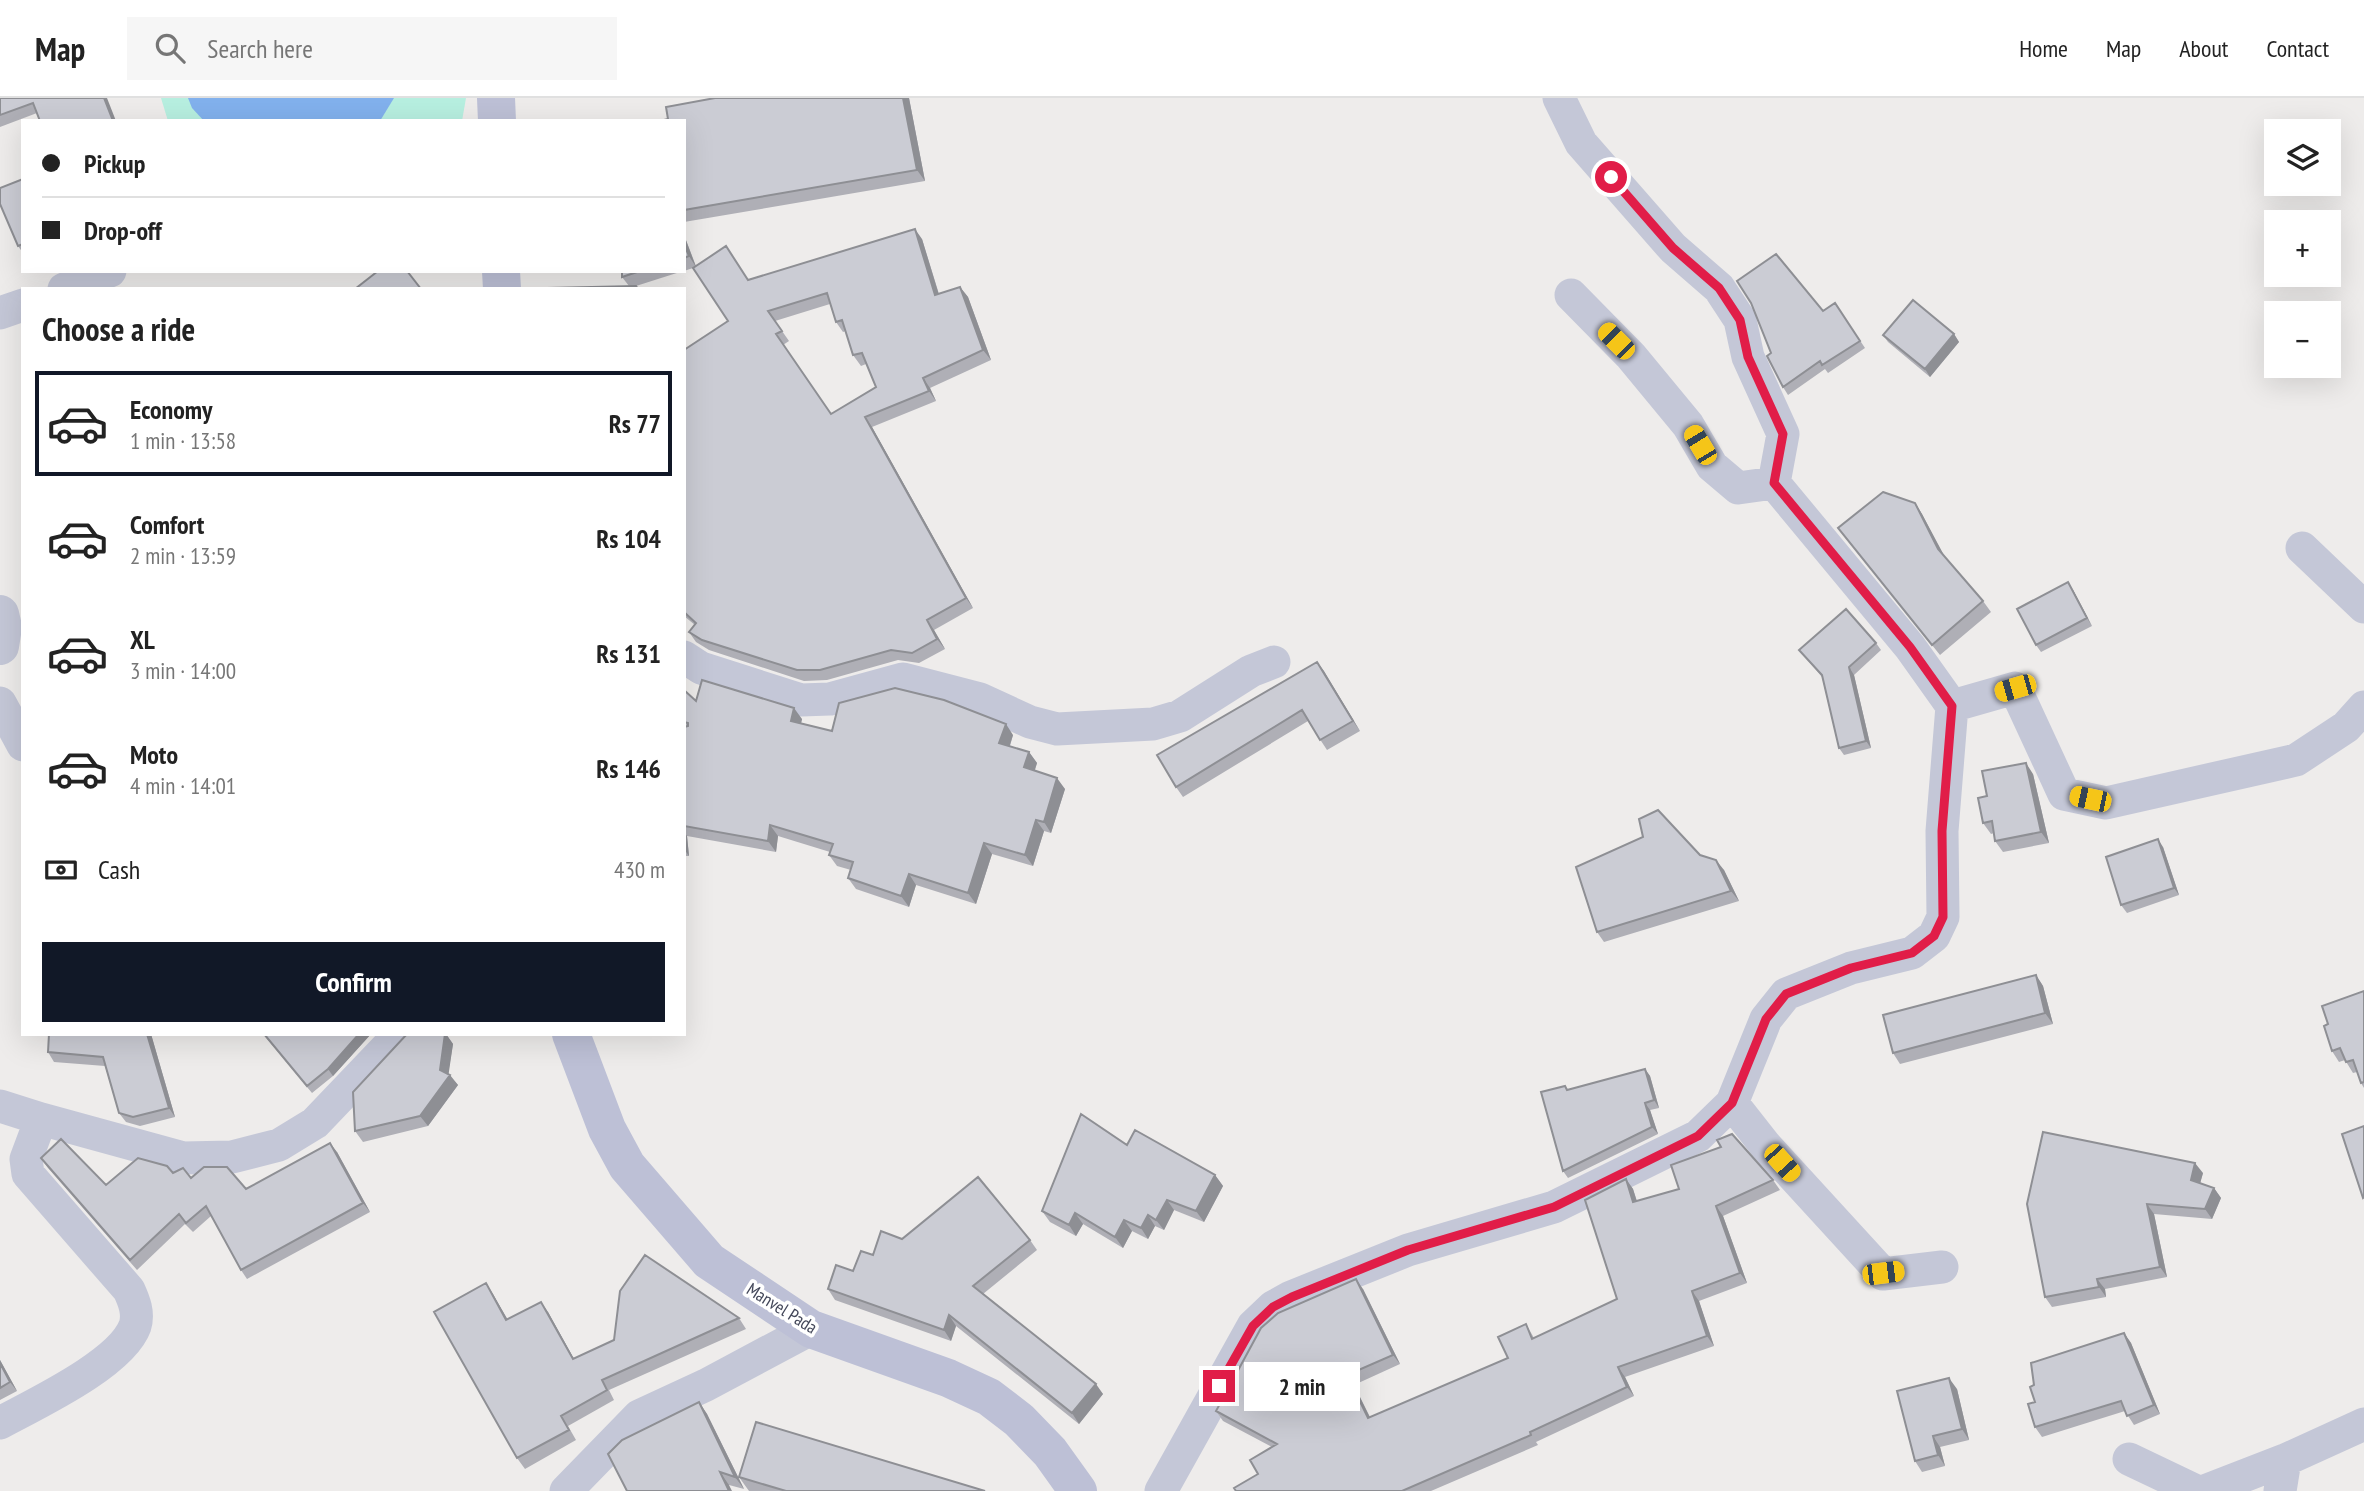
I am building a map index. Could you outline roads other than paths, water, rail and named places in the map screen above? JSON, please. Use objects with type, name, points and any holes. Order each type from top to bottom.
[{"type":"main road","points":[[496,98],[497,119]]},
{"type":"main road","name":"Manvel Pada","points":[[571,1036],[607,1129],[627,1166],[709,1261],[811,1329],[948,1378],[989,1397],[1019,1420],[1043,1444],[1078,1491]]},
{"type":"street","points":[[1559,98],[1581,143],[1673,248],[1719,288],[1740,320],[1748,357],[1783,434],[1774,483]]},
{"type":"street","points":[[69,287],[105,273]]},
{"type":"street","points":[[1571,295],[1642,368],[1688,425],[1712,466],[1738,488],[1774,483]]},
{"type":"street","points":[[0,313],[21,306]]},
{"type":"street","points":[[1161,1491],[1253,1326],[1273,1307],[1408,1250],[1554,1207],[1698,1136],[1732,1103],[1766,1019],[1786,994],[1851,968],[1912,953],[1934,936],[1943,917],[1942,831],[1952,706],[1910,647],[1774,483]]},
{"type":"street","points":[[2302,548],[2364,607]]},
{"type":"street","points":[[0,614],[3,627],[0,646]]},
{"type":"street","points":[[686,658],[701,668],[801,700],[830,699],[903,679],[980,699],[1030,722],[1057,729],[1153,724],[1180,716],[1251,671],[1274,662]]},
{"type":"street","points":[[1952,706],[2015,688],[2064,793],[2106,803],[2296,760],[2346,727],[2364,707]]},
{"type":"street","points":[[0,703],[21,741]]},
{"type":"street","points":[[0,1106],[183,1158],[232,1157],[279,1144],[315,1124],[398,1036]]},
{"type":"street","points":[[1732,1103],[1765,1145],[1883,1273],[1942,1267]]},
{"type":"street","points":[[0,1423],[82,1378],[123,1344],[135,1326],[137,1310],[129,1290],[28,1174],[26,1159],[41,1119]]},
{"type":"street","points":[[566,1491],[639,1416],[706,1385],[811,1329]]},
{"type":"street","points":[[2205,1491],[2283,1475],[2364,1424]]},
{"type":"street","points":[[2129,1459],[2196,1491]]},
{"type":"water","points":[[188,98],[394,98],[381,119],[202,119],[192,108]]}]
